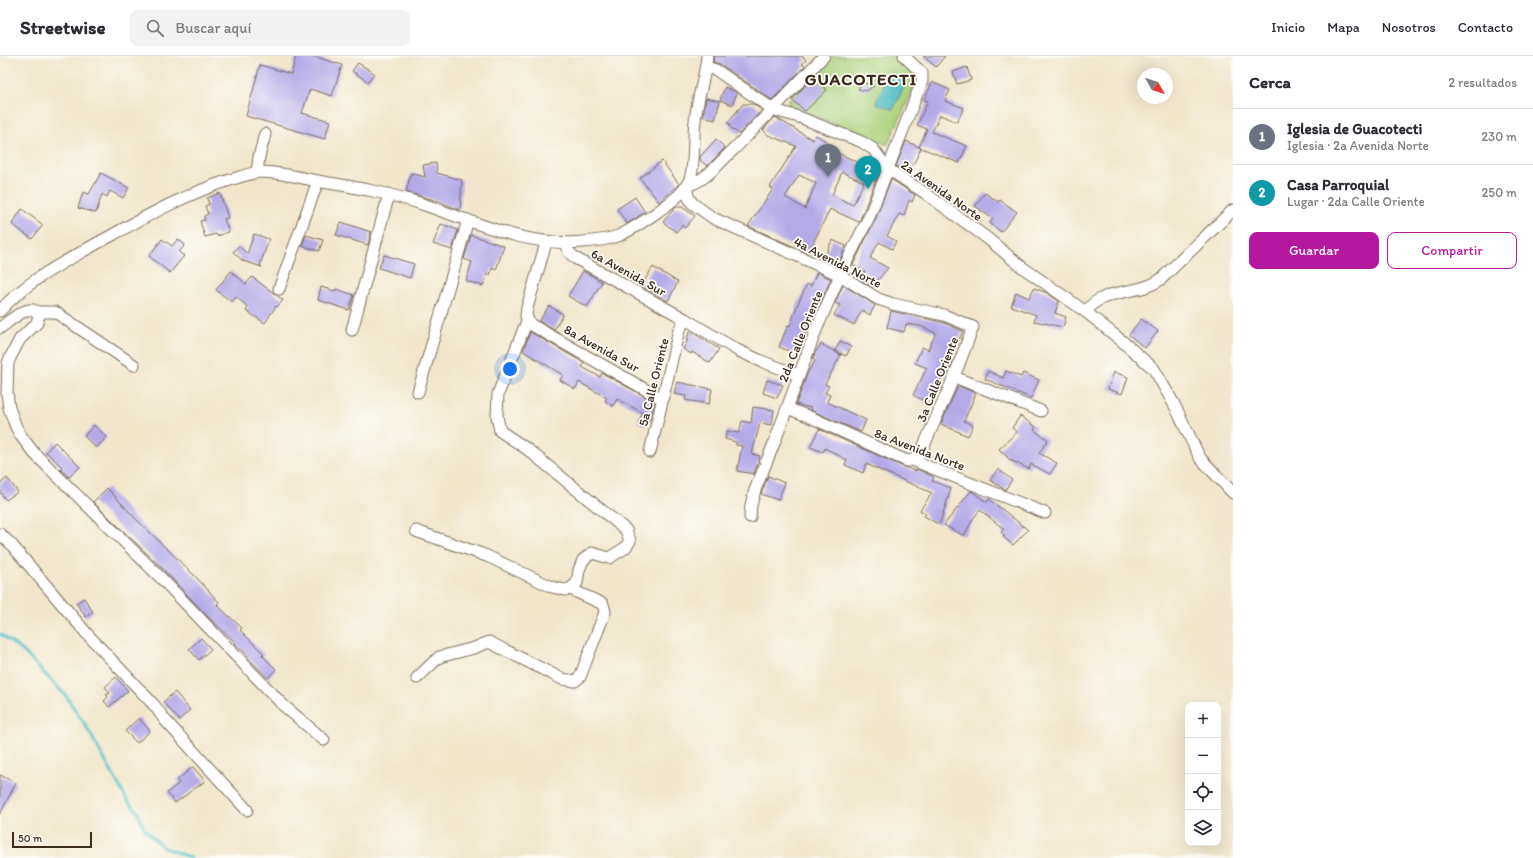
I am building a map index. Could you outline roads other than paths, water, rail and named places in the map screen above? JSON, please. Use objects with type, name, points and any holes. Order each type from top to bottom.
[{"type":"street","points":[[686,186],[694,184],[704,177],[774,110],[824,56]]},
{"type":"street","name":"2da Calle Oriente","points":[[750,517],[751,505],[755,490],[798,376],[840,275],[870,214],[922,81],[922,73],[904,56]]},
{"type":"street","points":[[0,311],[23,290],[44,275],[114,234],[193,193],[219,183],[257,172],[283,174],[389,194],[423,204],[507,234],[546,242],[566,244],[606,240],[618,236],[655,213],[680,194],[691,177],[697,100],[706,62]]},
{"type":"street","name":"2a Avenida Norte","points":[[706,62],[774,110],[799,117],[862,142],[873,149],[888,169],[925,193],[987,238],[1022,267],[1086,312],[1122,341],[1154,369],[1175,406],[1200,458],[1233,493]]},
{"type":"street","points":[[257,172],[265,134]]},
{"type":"street","points":[[279,289],[318,181]]},
{"type":"street","name":"4a Avenida Norte","points":[[686,186],[688,196],[692,203],[713,218],[840,275],[878,298],[893,304],[944,315],[972,327]]},
{"type":"street","points":[[352,330],[389,194]]},
{"type":"street","points":[[1086,312],[1096,302],[1103,298],[1146,287],[1160,280],[1233,210]]},
{"type":"street","points":[[418,392],[468,220]]},
{"type":"street","points":[[546,242],[527,308],[528,320],[498,394],[497,416],[500,431],[527,449],[626,530],[630,541],[624,548],[609,558],[592,553],[583,560],[578,570],[576,583],[570,589]]},
{"type":"street","name":"6a Avenida Sur","points":[[566,244],[569,252],[575,258],[685,319],[737,350],[798,376]]},
{"type":"street","points":[[0,328],[24,312],[33,310],[37,312],[55,312],[134,365]]},
{"type":"street","points":[[37,312],[39,320],[20,339],[8,363],[9,408],[16,428],[21,436],[34,453],[161,578],[274,696],[324,740]]},
{"type":"street","name":"5a Calle Oriente","points":[[650,452],[679,330],[685,319]]},
{"type":"street","name":"8a Avenida Sur","points":[[528,320],[535,328],[560,340],[657,396],[664,397]]},
{"type":"street","name":"3a Calle Oriente","points":[[912,460],[917,458],[923,448],[954,376],[972,327]]},
{"type":"street","points":[[954,376],[1041,411]]},
{"type":"street","name":"8a Avenida Norte","points":[[787,408],[907,461],[912,460],[1045,513]]},
{"type":"street","points":[[416,531],[487,556],[552,587],[565,590],[570,589],[603,604],[605,612],[580,677],[574,681],[562,679],[489,642],[474,648],[439,657],[417,678]]},
{"type":"street","points":[[0,534],[10,542],[88,635],[154,705],[165,720],[247,810]]},
{"type":"water","points":[[889,72],[907,80],[893,110],[876,103]]},
{"type":"waterway","points":[[0,634],[24,652],[66,696],[87,728],[127,800],[137,811],[144,828],[162,847],[191,858]]},
{"type":"place","name":"Iglesia de Guacotecti","points":[[828,177]]},
{"type":"place","name":"Casa Parroquial","points":[[868,189]]},
{"type":"district","name":"GUACOTECTI","points":[[861,79]]}]
